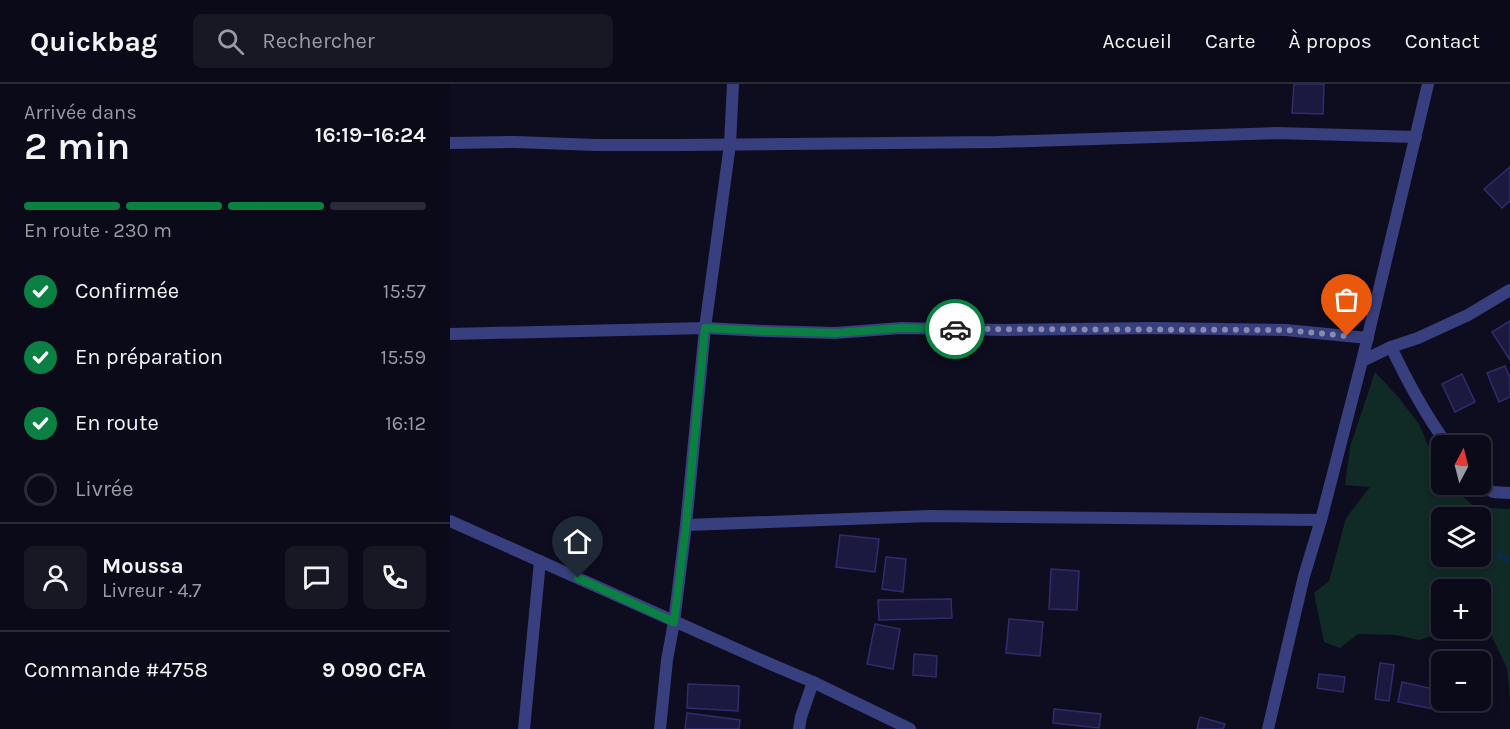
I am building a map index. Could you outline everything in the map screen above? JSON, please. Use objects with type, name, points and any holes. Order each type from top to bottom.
[{"type":"street","points":[[660,729],[686,525],[705,328],[730,144],[733,84]]},
{"type":"street","points":[[1268,729],[1304,576],[1321,520],[1368,338],[1428,84]]},
{"type":"street","points":[[451,143],[515,142],[596,145],[997,142],[1275,134],[1416,137]]},
{"type":"street","points":[[1362,361],[1468,315],[1510,290]]},
{"type":"street","points":[[450,334],[705,328],[836,333],[901,328],[1006,330],[1154,328],[1286,330],[1368,338]]},
{"type":"street","points":[[1391,347],[1410,387],[1440,435]]},
{"type":"street","points":[[1491,491],[1510,493]]},
{"type":"street","points":[[686,525],[930,516],[1321,520]]},
{"type":"street","points":[[450,521],[813,682],[910,729]]},
{"type":"street","points":[[524,729],[540,561]]},
{"type":"street","points":[[799,729],[813,682]]},
{"type":"green space","points":[[1375,372],[1419,424],[1431,452],[1431,495],[1462,495],[1474,507],[1431,507],[1431,567],[1491,567],[1491,508],[1510,509],[1510,701],[1507,668],[1491,635],[1491,579],[1431,579],[1431,636],[1419,640],[1396,635],[1358,634],[1340,648],[1324,642],[1314,593],[1329,581],[1346,518],[1370,487],[1345,485],[1350,447]]},
{"type":"building","points":[[1294,84],[1324,84],[1323,114],[1292,113]]},
{"type":"building","points":[[1510,167],[1510,201],[1502,208],[1484,189]]},
{"type":"building","points":[[1510,321],[1510,360],[1492,332]]},
{"type":"building","points":[[1505,366],[1510,378],[1510,397],[1499,402],[1487,373]]},
{"type":"building","points":[[1462,374],[1475,402],[1455,412],[1442,384]]},
{"type":"building","points":[[840,535],[879,539],[875,572],[836,567]]},
{"type":"building","points":[[886,557],[906,559],[903,592],[882,589]]},
{"type":"building","points":[[1051,569],[1079,571],[1077,610],[1049,609]]},
{"type":"building","points":[[951,599],[952,618],[879,620],[878,600]]},
{"type":"building","points":[[1009,619],[1043,622],[1040,656],[1006,653]]},
{"type":"building","points":[[875,624],[900,629],[893,669],[867,664]]},
{"type":"building","points":[[914,654],[937,656],[936,677],[913,675]]},
{"type":"building","points":[[1380,663],[1394,665],[1389,701],[1375,699]]},
{"type":"building","points":[[1319,674],[1345,677],[1343,692],[1317,688]]},
{"type":"building","points":[[1402,682],[1431,688],[1431,708],[1398,702]]},
{"type":"building","points":[[688,684],[739,686],[738,711],[687,708]]},
{"type":"building","points":[[1054,709],[1101,714],[1099,728],[1053,723]]},
{"type":"building","points":[[687,713],[740,720],[739,729],[685,729]]},
{"type":"building","points":[[1200,717],[1225,724],[1223,729],[1197,729]]},
{"type":"waterway","points":[[1499,555],[1510,560]]},
{"type":"way so far","points":[[955,329],[1286,330],[1347,336]]},
{"type":"route","points":[[578,578],[674,622],[705,328],[836,333],[901,328],[955,329]]}]
